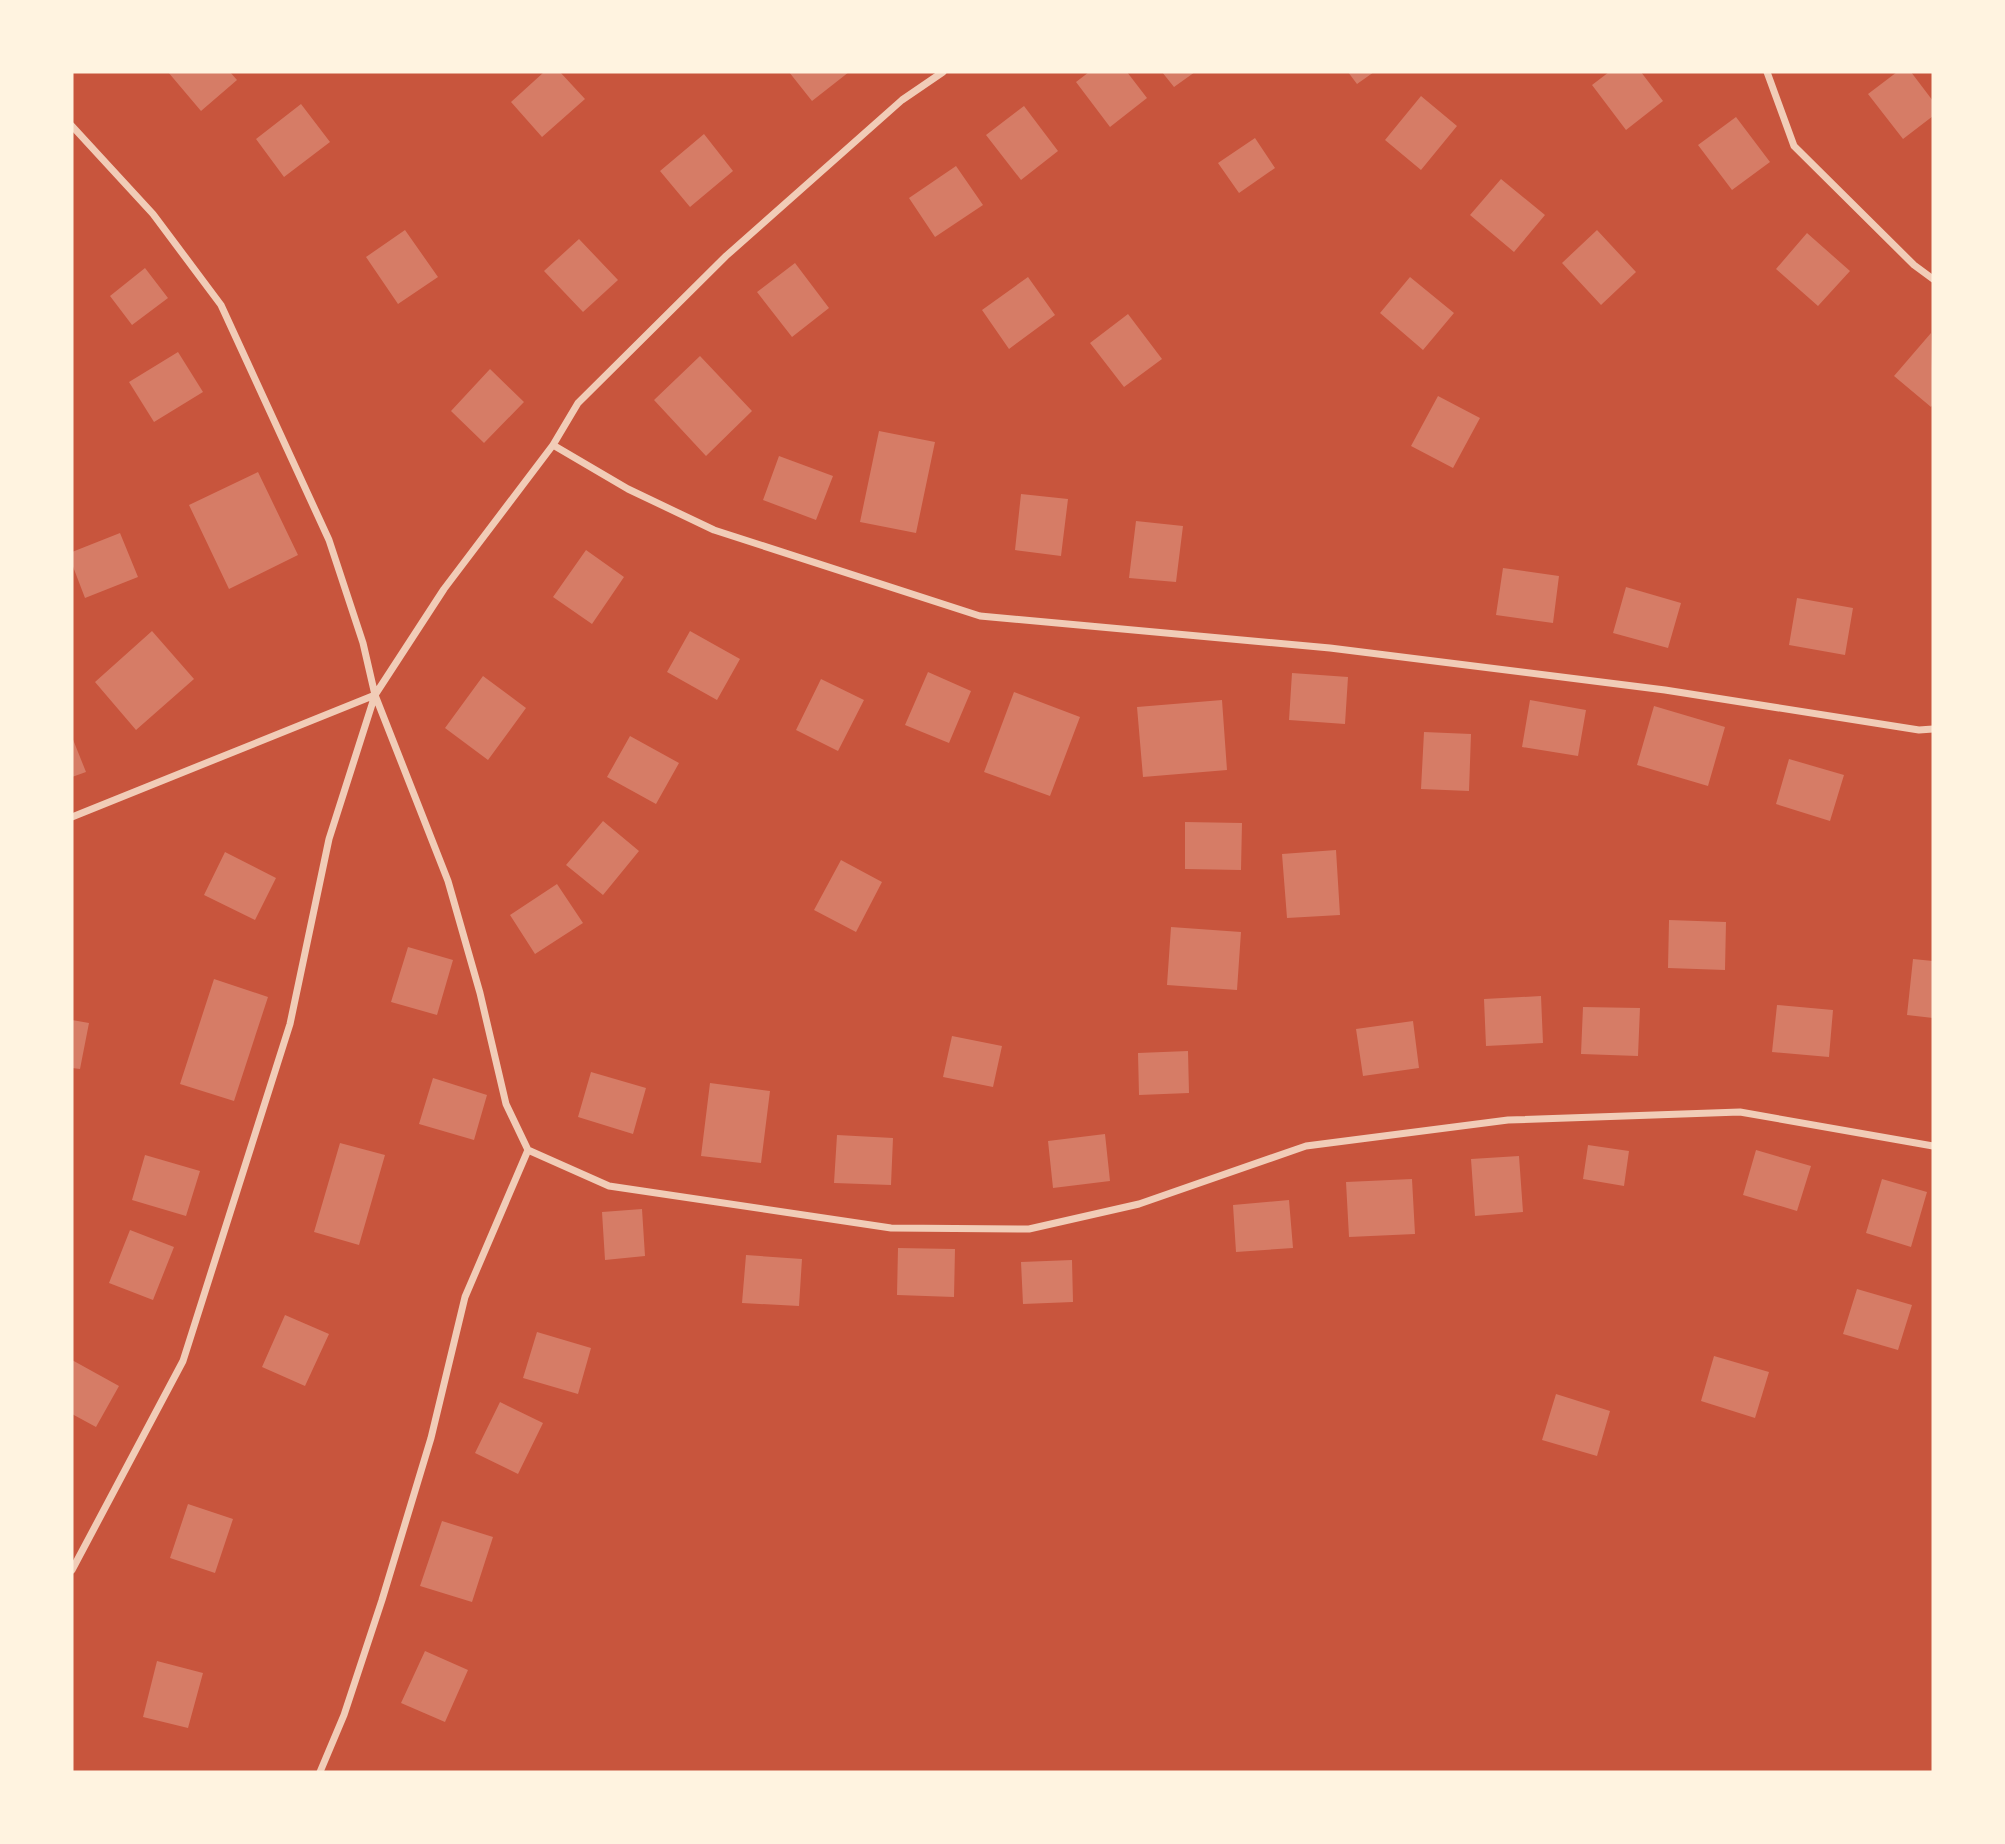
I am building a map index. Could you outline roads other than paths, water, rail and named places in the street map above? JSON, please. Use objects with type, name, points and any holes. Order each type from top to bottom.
[{"type":"street","points":[[72,1570],[183,1361],[290,1024],[329,839],[375,695],[444,589],[553,445],[578,403],[726,256],[902,100],[943,72]]},
{"type":"street","points":[[1767,72],[1794,146],[1914,265],[1933,279]]},
{"type":"street","points":[[72,126],[153,214],[221,305],[329,540],[363,643],[375,695],[448,881],[480,993],[506,1104],[528,1150],[608,1186],[891,1228],[1029,1229],[1139,1204],[1306,1146],[1508,1120],[1740,1112],[1933,1146]]},
{"type":"street","points":[[553,445],[628,489],[714,530],[980,616],[1330,648],[1665,691],[1919,730],[1933,729]]},
{"type":"street","points":[[72,817],[375,695]]},
{"type":"street","points":[[320,1772],[344,1715],[382,1600],[431,1438],[465,1297],[528,1150]]}]
